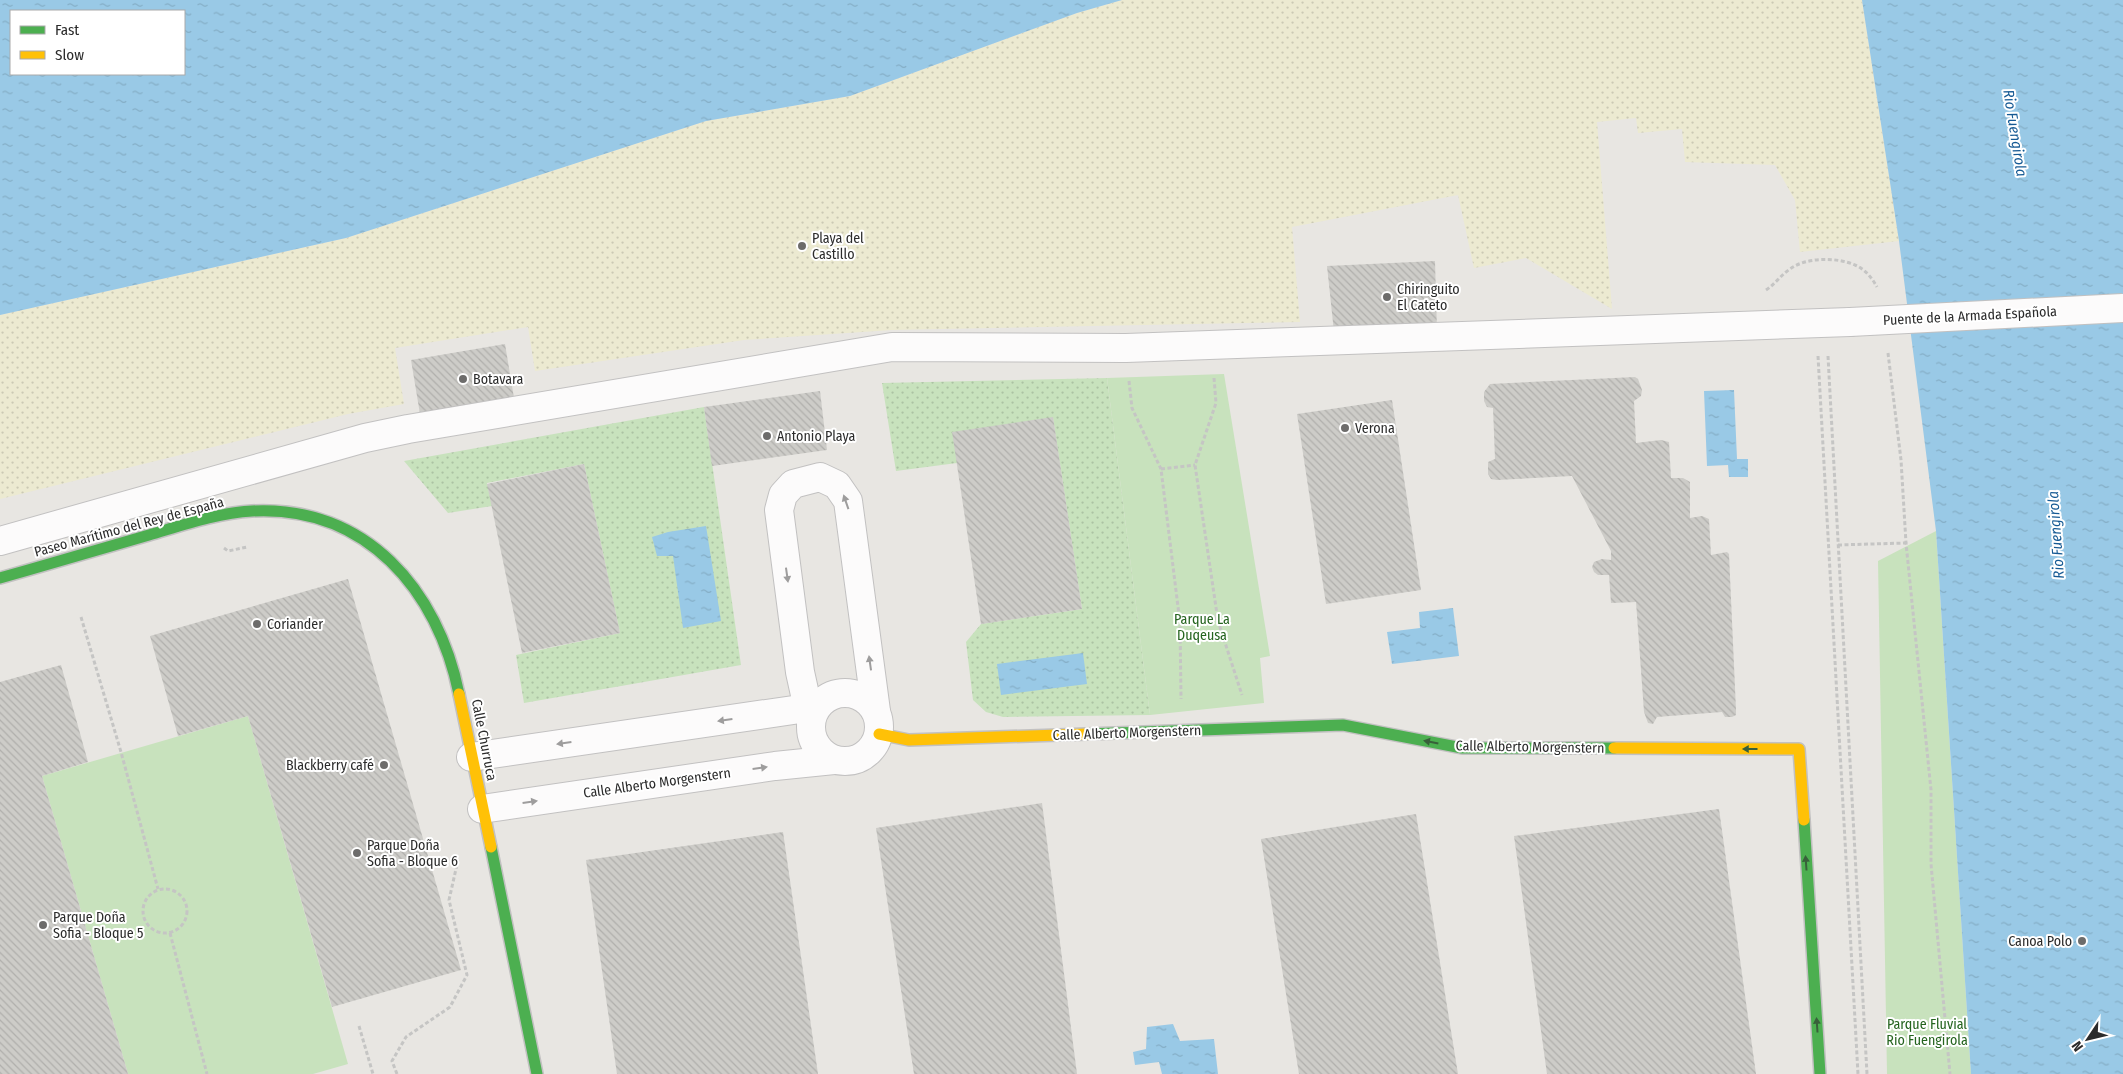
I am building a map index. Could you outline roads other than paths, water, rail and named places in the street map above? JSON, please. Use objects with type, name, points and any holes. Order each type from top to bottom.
[{"type":"street","name":"Puente de la Armada Española","points":[[0,541],[365,438],[892,347],[1126,348],[1212,344],[1817,331],[1850,322],[2123,308]]},
{"type":"street","points":[[834,760],[823,754],[815,745],[811,734],[800,672],[779,510],[783,494],[793,484],[820,477],[837,485],[848,500],[878,722]]},
{"type":"street","name":"Paseo Marítimo del Rey de España","points":[[0,578],[211,518],[238,512],[268,511]]},
{"type":"street","name":"Calle Churruca","points":[[268,511],[316,519],[350,531],[381,553],[407,578],[430,609],[445,637],[454,668],[537,1074]]},
{"type":"street","name":"Calle Alberto Morgenstern","points":[[482,809],[776,766],[834,760],[845,762],[862,757],[875,745],[878,722],[869,702],[860,696],[850,693],[839,693],[820,703],[814,712],[809,715]]},
{"type":"street","points":[[471,757],[809,715]]},
{"type":"street","name":"Calle Alberto Morgenstern","points":[[878,722],[909,740],[1343,725],[1462,748],[1799,749],[1820,1074]]},
{"type":"water","points":[[0,0],[1122,0],[1077,13],[850,96],[706,121],[346,238],[0,315]]},
{"type":"water","name":"Rio Fuengirola","points":[[1862,0],[2123,0],[2123,1074],[1971,1074],[1936,531],[1899,241]]},
{"type":"water","points":[[1734,390],[1737,459],[1748,459],[1748,477],[1729,477],[1728,465],[1707,466],[1704,391]]},
{"type":"water","points":[[706,526],[721,621],[683,628],[673,556],[657,556],[652,537],[668,532]]},
{"type":"water","points":[[1453,608],[1459,656],[1392,664],[1387,632],[1420,628],[1419,612]]},
{"type":"water","points":[[1083,653],[1087,684],[1001,695],[997,664]]},
{"type":"water","points":[[1173,1024],[1180,1041],[1214,1039],[1218,1074],[1162,1074],[1159,1062],[1135,1065],[1133,1052],[1146,1049],[1147,1027]]},
{"type":"place","name":"Playa del Castillo","points":[[802,246]]},
{"type":"place","name":"Chiringuito El Cateto","points":[[1387,297]]},
{"type":"place","name":"Botavara","points":[[463,379]]},
{"type":"place","name":"Verona","points":[[1345,428]]},
{"type":"place","name":"Antonio Playa","points":[[767,436]]},
{"type":"place","name":"Coriander","points":[[257,624]]},
{"type":"place","name":"Blackberry café","points":[[384,765]]},
{"type":"place","name":"Parque Doña Sofia - Bloque 6","points":[[357,853]]},
{"type":"place","name":"Parque Doña Sofia - Bloque 5","points":[[43,925]]},
{"type":"place","name":"Canoa Polo","points":[[2082,941]]},
{"type":"park label","name":"Parque La Duqeusa","points":[[1202,628]]},
{"type":"park label","name":"Parque Fluvial Rio Fuengirola","points":[[1927,1032]]}]
